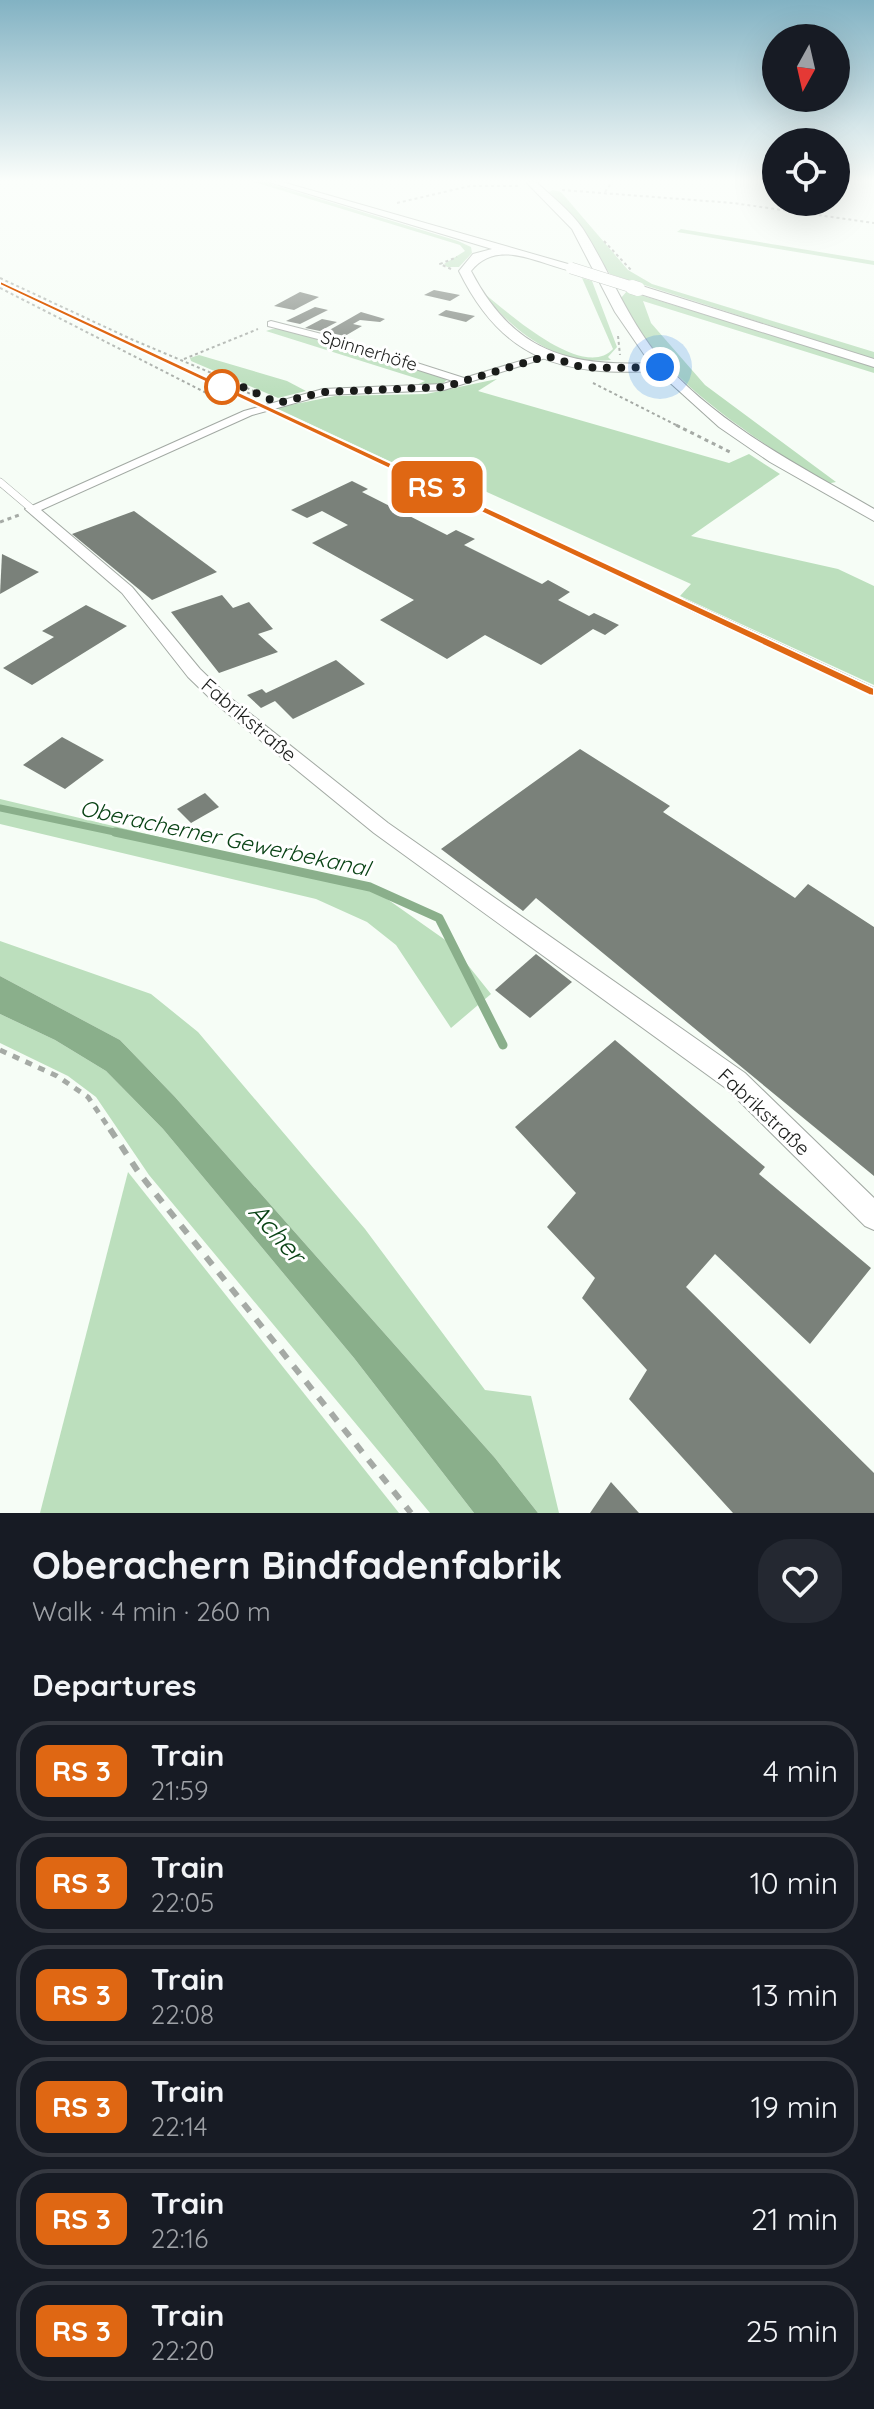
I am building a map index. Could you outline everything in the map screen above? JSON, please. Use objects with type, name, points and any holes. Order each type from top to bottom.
[{"type":"main road","points":[[474,253],[473,261],[465,271],[472,287],[494,317],[547,356],[578,366],[660,367]]},
{"type":"main road","points":[[473,261],[497,253]]},
{"type":"main road","points":[[473,261],[520,253],[571,268],[639,282],[874,363]]},
{"type":"main road","points":[[590,253],[621,312],[660,367],[724,424],[776,459],[874,516]]},
{"type":"street","name":"Spinnerhöfe","points":[[271,324],[341,342],[466,382]]},
{"type":"street","points":[[32,509],[253,405],[278,403],[323,392],[415,389],[466,382],[547,356]]},
{"type":"street","name":"Fabrikstraße","points":[[32,509],[127,590],[194,673],[222,700],[381,828],[736,1081],[874,1217]]},
{"type":"lane","points":[[0,482],[32,509]]},
{"type":"path","points":[[615,253],[639,282]]},
{"type":"path","points":[[0,278],[278,403]]},
{"type":"path","points":[[0,288],[253,405]]},
{"type":"path","points":[[172,362],[271,324]]},
{"type":"path","points":[[587,381],[610,389],[730,452]]},
{"type":"path","points":[[236,392],[242,390],[253,405]]},
{"type":"path","points":[[0,1050],[57,1076],[88,1097],[139,1173],[411,1513]]},
{"type":"shaded area","points":[[462,253],[472,253],[459,267],[444,264]]},
{"type":"shaded area","points":[[595,253],[613,253],[628,270],[652,284],[874,352],[874,359],[610,274]]},
{"type":"shaded area","points":[[800,253],[823,253],[874,261],[874,265]]},
{"type":"shaded area","points":[[582,278],[592,281],[617,347],[608,357],[611,360],[571,357],[537,343],[507,319],[480,290],[544,339],[564,350],[600,357],[613,349]]},
{"type":"shaded area","points":[[627,291],[874,366],[874,373],[643,301],[651,323],[705,385],[836,482],[826,484],[739,426],[683,381],[638,328],[621,298]]},
{"type":"shaded area","points":[[289,329],[420,368],[447,380],[442,384],[414,386],[425,381],[266,331]]},
{"type":"shaded area","points":[[199,355],[287,381],[306,391],[278,398],[191,361],[190,358]]},
{"type":"shaded area","points":[[497,379],[478,391],[729,463],[749,454],[780,474],[691,536],[838,569],[874,586],[874,685],[680,596],[691,584],[478,488],[466,497],[276,408],[335,396],[426,394]]},
{"type":"shaded area","points":[[0,799],[370,887],[451,944],[491,994],[451,1028],[396,945],[367,922],[316,899],[0,824]]},
{"type":"shaded area","points":[[0,941],[151,994],[198,1032],[365,1229],[485,1390],[531,1396],[559,1513],[538,1513],[495,1458],[175,1097],[120,1040],[0,976]]},
{"type":"shaded area","points":[[0,1014],[55,1040],[106,1071],[163,1129],[354,1358],[474,1513],[430,1513],[149,1175],[96,1097],[68,1076],[0,1043]]},
{"type":"shaded area","points":[[128,1172],[399,1513],[40,1513]]},
{"type":"water","name":"Acher","points":[[0,976],[120,1040],[175,1097],[495,1458],[538,1513],[474,1513],[354,1358],[163,1129],[106,1071],[55,1040],[0,1014]]},
{"type":"building","points":[[434,290],[460,295],[450,301],[424,295]]},
{"type":"building","points":[[300,292],[319,297],[294,310],[274,306]]},
{"type":"building","points":[[315,307],[328,310],[300,324],[286,321]]},
{"type":"building","points":[[446,310],[475,316],[466,322],[438,315]]},
{"type":"building","points":[[361,312],[385,319],[380,322],[360,320],[353,324],[362,326],[345,336],[326,332]]},
{"type":"building","points":[[322,319],[337,322],[320,331],[305,328]]},
{"type":"building","points":[[352,481],[368,489],[362,492],[447,535],[456,530],[475,539],[464,545],[542,584],[548,580],[570,592],[558,600],[589,616],[594,613],[619,625],[605,635],[593,629],[541,665],[485,635],[447,659],[380,620],[414,600],[312,543],[348,525],[322,511],[307,518],[291,510]]},
{"type":"building","points":[[134,511],[217,572],[152,600],[72,534]]},
{"type":"building","points":[[2,554],[39,572],[0,594]]},
{"type":"building","points":[[222,595],[233,608],[249,602],[273,629],[258,634],[278,652],[219,673],[171,612]]},
{"type":"building","points":[[86,605],[127,626],[32,685],[3,668],[54,637],[42,631]]},
{"type":"building","points":[[336,660],[365,684],[293,719],[275,701],[261,708],[247,695],[262,689],[266,693]]},
{"type":"building","points":[[62,737],[104,760],[65,789],[23,765]]},
{"type":"building","points":[[580,749],[670,806],[663,812],[795,898],[808,884],[874,927],[874,1176],[536,898],[523,911],[441,849]]},
{"type":"building","points":[[205,793],[219,807],[191,823],[177,809]]},
{"type":"building","points":[[536,954],[572,982],[530,1018],[495,990]]},
{"type":"building","points":[[615,1040],[765,1167],[759,1174],[871,1268],[810,1344],[715,1254],[686,1287],[874,1473],[874,1513],[733,1513],[629,1399],[647,1370],[582,1298],[595,1278],[547,1227],[576,1193],[515,1127]]},
{"type":"building","points":[[611,1482],[639,1513],[590,1513]]},
{"type":"waterway","name":"Oberacherner Gewerbekanal","points":[[0,808],[124,834]]},
{"type":"waterway","name":"Oberacherner Gewerbekanal","points":[[115,832],[370,887],[439,918],[503,1045]]},
{"type":"railway","points":[[0,283],[308,427]]},
{"type":"railway","points":[[303,425],[688,605]]},
{"type":"railway","points":[[683,603],[874,692]]},
{"type":"train","points":[[0,283],[874,692]]},
{"type":"route","points":[[222,387],[225,379],[278,403],[323,392],[444,387],[496,374],[547,356],[578,366],[660,367]]}]
